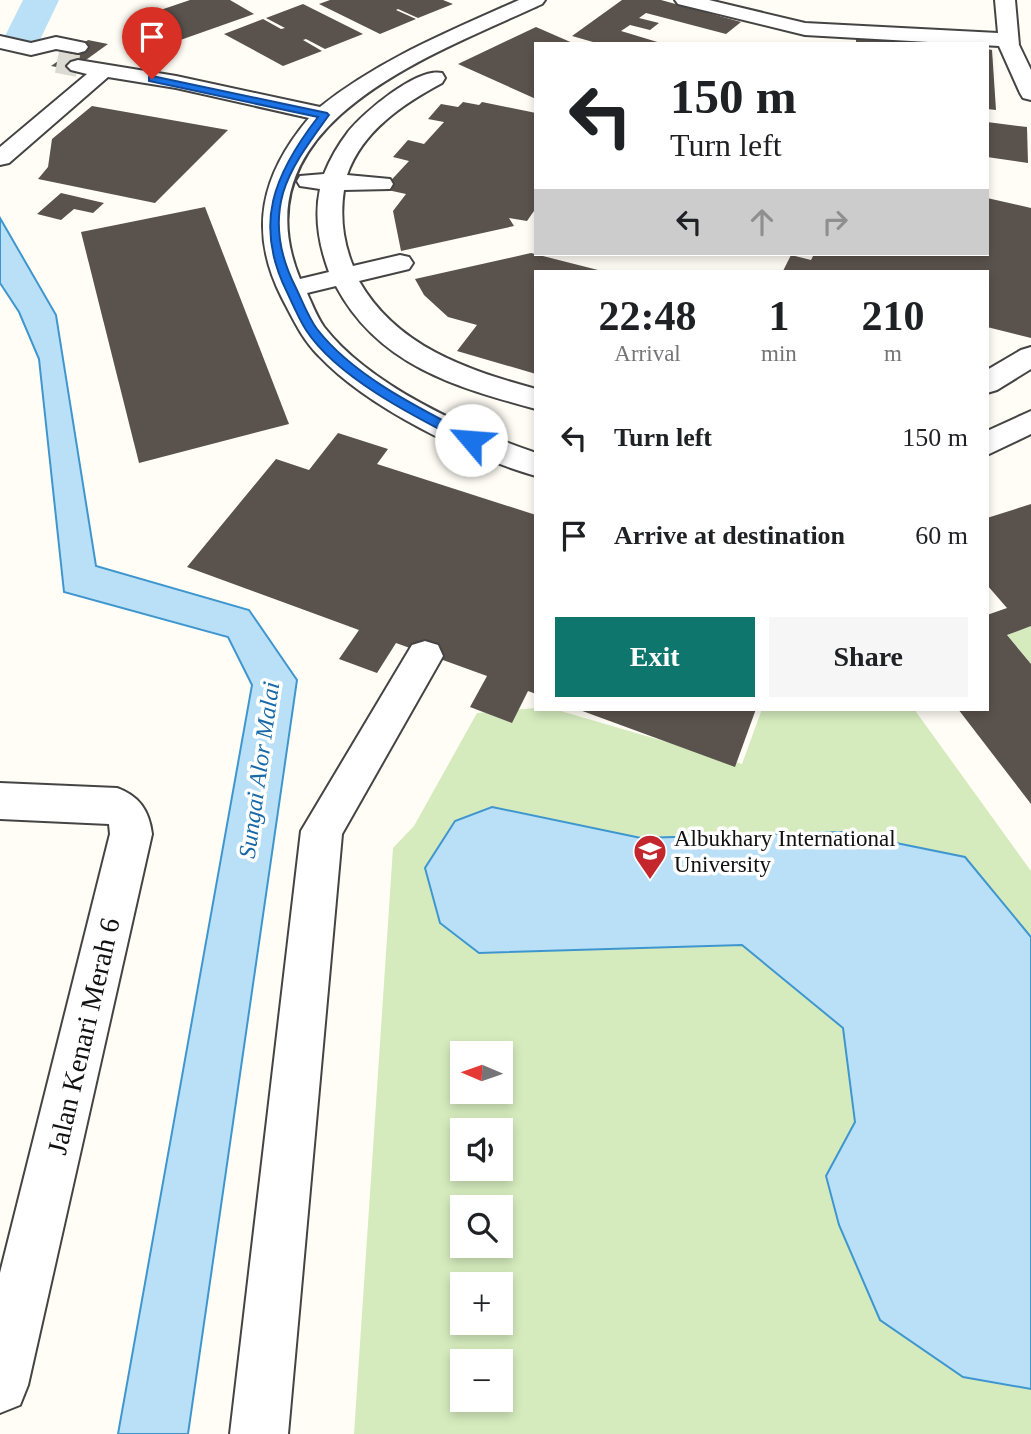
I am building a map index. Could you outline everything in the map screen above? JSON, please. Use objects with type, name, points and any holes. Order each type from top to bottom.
[{"type":"street","points":[[534,464],[471,440],[420,414],[346,365],[312,330],[280,267],[273,229],[283,181],[299,148],[324,115],[381,75],[535,0]]},
{"type":"street","points":[[685,0],[804,29],[1009,31],[1031,23]]},
{"type":"street","points":[[1005,0],[1009,45],[1031,93]]},
{"type":"street","points":[[0,42],[31,49],[36,58],[83,59],[324,115]]},
{"type":"street","points":[[1,158],[83,59]]},
{"type":"street","points":[[435,78],[408,92],[356,137],[330,189],[330,239],[354,295],[379,323],[412,350],[427,361],[474,380],[534,398]]},
{"type":"street","points":[[283,181],[381,184]]},
{"type":"street","points":[[290,289],[400,263]]},
{"type":"street","points":[[991,348],[1027,363]]},
{"type":"street","points":[[368,380],[412,350]]},
{"type":"street","points":[[989,382],[1027,363]]},
{"type":"street","points":[[989,443],[1031,421]]},
{"type":"street","points":[[258,1434],[322,831],[425,656]]},
{"type":"street","name":"Jalan Kenari Merah 6","points":[[0,801],[117,806],[126,812],[131,834],[0,1385]]},
{"type":"green space","points":[[1031,626],[1031,664],[1007,635]]},
{"type":"green space","points":[[534,708],[534,711],[561,711],[742,764],[761,711],[915,711],[1031,871],[1031,1434],[354,1434],[393,848],[414,826],[477,713]]},
{"type":"water","points":[[25,0],[51,0],[39,31],[11,28]]},
{"type":"water","points":[[0,218],[56,315],[96,566],[249,610],[297,680],[188,1434],[118,1434],[252,685],[228,637],[64,592],[39,359],[19,312],[0,283]]},
{"type":"water","points":[[492,807],[641,838],[842,832],[965,857],[1031,937],[1031,1389],[963,1377],[880,1320],[839,1225],[826,1176],[855,1122],[843,1028],[742,945],[479,953],[440,923],[425,868],[455,821]]},
{"type":"building","points":[[190,0],[230,0],[254,14],[169,44],[131,20]]},
{"type":"building","points":[[330,0],[443,0],[453,4],[418,18],[398,9],[396,10],[416,19],[380,34],[319,4]]},
{"type":"building","points":[[622,0],[661,0],[741,22],[726,34],[646,13],[639,18],[659,23],[650,30],[630,25],[621,31],[657,42],[593,42],[572,36]]},
{"type":"building","points":[[303,4],[363,34],[325,49],[303,40],[322,51],[283,66],[224,34],[263,19],[281,29],[285,28],[266,18]]},
{"type":"building","points":[[536,27],[570,42],[534,42],[534,98],[458,64]]},
{"type":"building","points":[[862,36],[919,42],[856,42],[856,38],[862,39]]},
{"type":"building","points":[[88,40],[108,44],[72,70],[51,66]]},
{"type":"building","points":[[989,49],[992,50],[996,110],[989,109]]},
{"type":"building","points":[[463,102],[479,105],[482,102],[534,113],[534,211],[527,221],[509,218],[514,226],[401,251],[393,211],[406,194],[383,189],[409,161],[393,157],[408,140],[424,144],[444,122],[428,119],[441,104],[458,107]]},
{"type":"building","points":[[92,106],[228,130],[155,203],[38,179],[48,167],[52,139]]},
{"type":"building","points":[[989,122],[1027,127],[1028,163],[989,157]]},
{"type":"building","points":[[61,193],[104,203],[93,213],[74,209],[61,220],[37,214]]},
{"type":"building","points":[[989,198],[1031,208],[1031,338],[989,328],[989,270],[784,270],[790,256],[811,260],[813,256],[989,256]]},
{"type":"building","points":[[205,207],[289,424],[139,463],[81,232]]},
{"type":"building","points":[[531,253],[534,256],[598,270],[534,270],[534,373],[457,351],[477,325],[448,317],[424,295],[415,279]]},
{"type":"building","points":[[338,433],[388,449],[377,464],[534,514],[534,693],[528,691],[512,723],[470,707],[487,676],[396,643],[377,673],[339,659],[359,630],[187,567],[276,459],[309,470]]},
{"type":"building","points":[[1031,504],[1031,626],[1007,635],[1031,664],[1031,804],[960,711],[989,711],[989,614],[1007,608],[989,587],[989,517]]},
{"type":"building","points":[[582,711],[755,711],[735,767]]},
{"type":"waterway","name":"Sungai Alor Malai","points":[[23,38],[41,0]]},
{"type":"tunnel","points":[[57,62],[78,66]]},
{"type":"place","name":"Albukhary International University","points":[[650,881]]},
{"type":"route","points":[[152,79],[324,115],[299,148],[278,194],[273,229],[280,267],[312,330],[346,365],[420,414],[471,440]]}]
